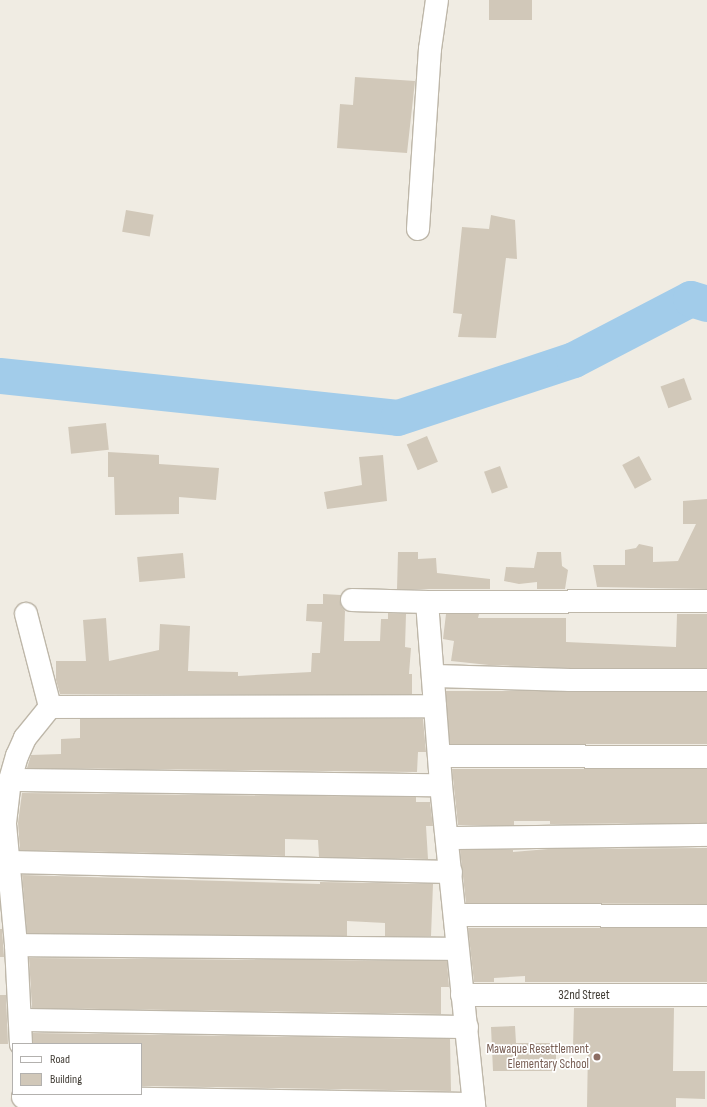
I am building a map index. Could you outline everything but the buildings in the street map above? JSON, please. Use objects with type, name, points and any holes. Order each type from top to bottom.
[{"type":"street","points":[[418,229],[430,49],[437,0]]},
{"type":"street","points":[[352,600],[427,602],[707,601]]},
{"type":"street","points":[[23,1099],[474,1106],[467,1027],[457,950],[451,872],[434,706],[435,676],[427,602]]},
{"type":"street","points":[[26,614],[50,707]]},
{"type":"street","points":[[435,676],[570,680],[707,680]]},
{"type":"street","points":[[50,707],[434,706]]},
{"type":"street","points":[[22,1043],[16,945],[7,862],[5,823],[10,780],[25,738],[50,707]]},
{"type":"street","points":[[439,756],[707,757]]},
{"type":"street","points":[[10,780],[442,785]]},
{"type":"street","points":[[447,838],[707,835]]},
{"type":"street","points":[[7,862],[451,872]]},
{"type":"street","points":[[455,915],[707,916]]},
{"type":"street","points":[[16,945],[457,950]]},
{"type":"street","name":"32nd Street","points":[[462,995],[707,995]]},
{"type":"street","points":[[21,1020],[467,1027]]},
{"type":"waterway","points":[[0,376],[398,418],[574,360],[691,299],[707,304]]},
{"type":"place","name":"Mawaque Resettlement Elementary School","points":[[597,1057]]}]
